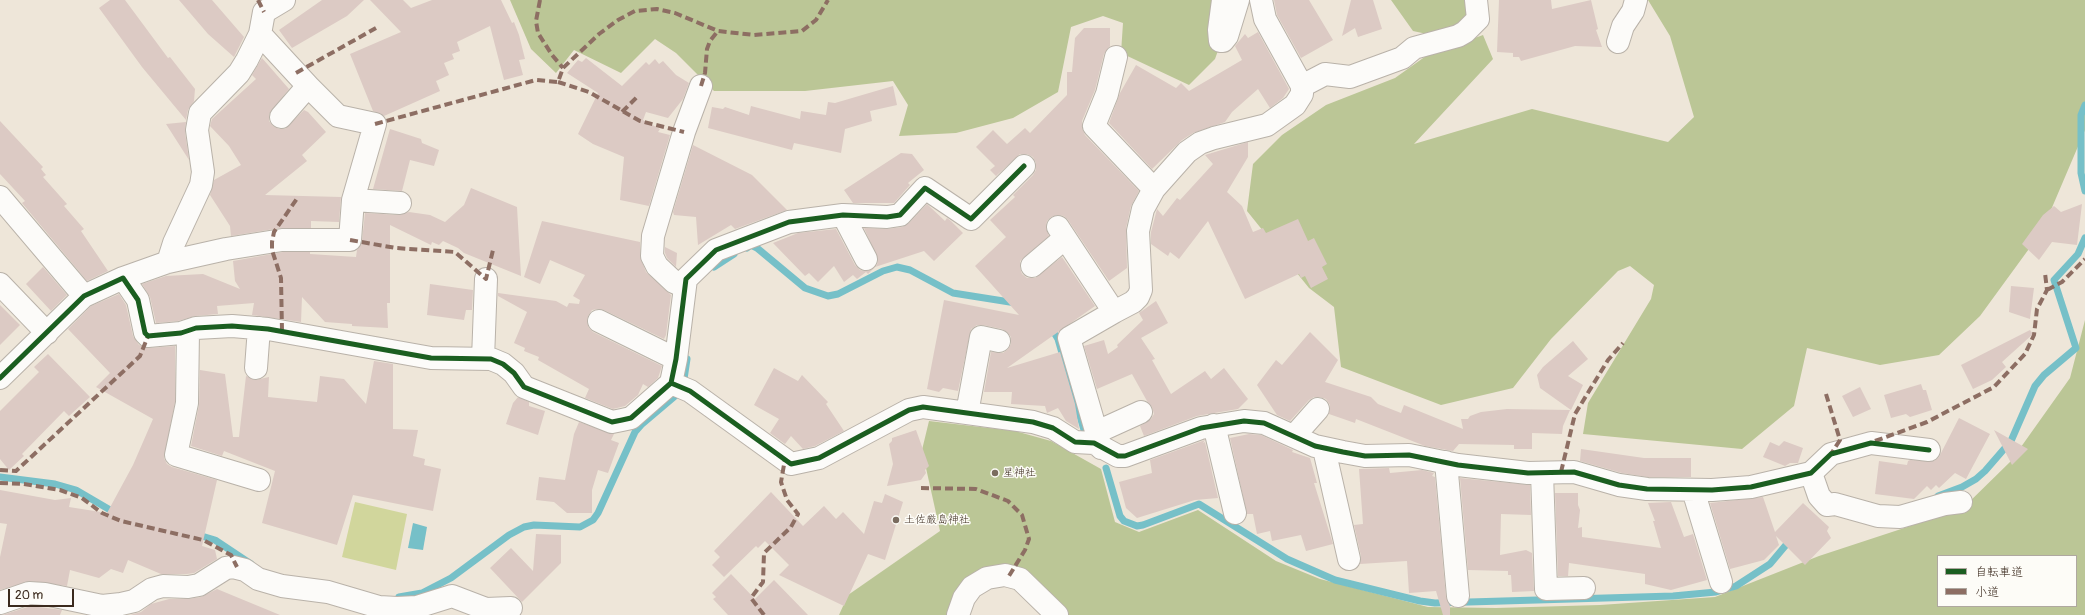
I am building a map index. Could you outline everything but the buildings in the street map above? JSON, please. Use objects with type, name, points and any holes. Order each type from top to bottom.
[{"type":"street","points":[[168,262],[174,243],[201,185],[203,172],[197,130],[200,113],[239,73],[260,34],[264,12],[284,0]]},
{"type":"street","points":[[1223,0],[1219,30],[1220,41],[1227,36],[1238,0]]},
{"type":"street","points":[[1261,0],[1265,19],[1302,86],[1302,94],[1295,105],[1267,125],[1214,138],[1200,143],[1187,152],[1154,189],[1142,209],[1138,231],[1142,290],[1133,302],[1069,338],[1099,440],[1113,454],[1125,456],[1168,439],[1214,425],[1244,421],[1264,423],[1324,449],[1365,456],[1409,455],[1446,462],[1542,473],[1574,472],[1619,485],[1647,490],[1693,490],[1751,487],[1812,473],[1831,454],[1871,443],[1929,450]]},
{"type":"street","points":[[1302,86],[1325,74],[1350,77],[1402,58],[1414,48],[1458,36],[1466,32],[1478,19],[1476,0]]},
{"type":"street","points":[[1618,42],[1623,26],[1633,11],[1636,0]]},
{"type":"street","points":[[0,378],[48,333],[84,296],[123,278],[168,262],[226,249],[282,240],[350,240],[353,200],[375,124],[338,116],[260,34]]},
{"type":"street","points":[[1116,57],[1107,94],[1094,126],[1154,189]]},
{"type":"street","points":[[281,116],[308,86]]},
{"type":"street","points":[[685,287],[674,282],[657,266],[652,256],[653,236],[684,132],[701,86]]},
{"type":"street","points":[[1024,166],[971,219],[925,188],[900,215],[887,217],[843,215],[789,222],[716,250],[686,279],[676,359],[680,387],[791,464],[819,458],[909,410],[923,407],[1034,422],[1053,428],[1075,442],[1094,444],[1141,412]]},
{"type":"street","points":[[0,196],[84,296]]},
{"type":"street","points":[[353,200],[400,203]]},
{"type":"street","points":[[843,215],[866,259]]},
{"type":"street","points":[[1032,266],[1061,232],[1114,312]]},
{"type":"street","points":[[123,278],[138,300],[145,333],[148,336],[188,331],[196,328],[232,326],[259,328],[431,358],[491,360],[502,364],[514,373],[524,387],[612,422],[632,418],[680,387]]},
{"type":"street","points":[[483,359],[486,279]]},
{"type":"street","points":[[0,284],[48,333]]},
{"type":"street","points":[[599,322],[676,359]]},
{"type":"street","points":[[256,368],[259,328]]},
{"type":"street","points":[[188,331],[187,403],[176,455],[259,480]]},
{"type":"street","points":[[967,413],[981,338],[999,341]]},
{"type":"street","points":[[1294,436],[1318,409]]},
{"type":"street","points":[[1214,425],[1235,513]]},
{"type":"street","points":[[1324,449],[1349,560]]},
{"type":"street","points":[[1446,462],[1458,596]]},
{"type":"street","points":[[1542,473],[1546,589],[1584,588]]},
{"type":"street","points":[[1812,473],[1823,500],[1878,516],[1895,517],[1945,504],[1961,502]]},
{"type":"street","points":[[1693,490],[1721,582]]},
{"type":"street","points":[[0,603],[29,593],[102,606],[121,604],[134,601],[152,589],[163,586],[188,587],[199,585],[226,568],[249,565],[258,579],[282,586],[328,592],[379,607],[417,607],[452,596],[486,609],[511,608]]},
{"type":"street","points":[[958,615],[964,598],[972,588],[988,578],[1005,575],[1020,579],[1056,615]]},
{"type":"green space","points":[[510,0],[1236,0],[1215,59],[1189,85],[1121,53],[1123,23],[1103,16],[1071,27],[1058,92],[1013,118],[956,133],[899,136],[908,105],[893,81],[805,91],[714,91],[676,53],[655,39],[621,73],[574,50],[556,73],[531,49]]},
{"type":"green space","points":[[1391,0],[1473,0],[1472,15],[1457,29],[1427,34],[1413,31]]},
{"type":"green space","points":[[1648,0],[2085,0],[2085,130],[2042,231],[1980,316],[1939,355],[1880,365],[1807,348],[1794,406],[1742,449],[1583,434],[1588,403],[1651,299],[1654,285],[1630,266],[1618,271],[1551,339],[1513,388],[1441,405],[1341,367],[1334,307],[1309,288],[1247,211],[1253,164],[1282,135],[1326,105],[1395,78],[1426,56],[1483,35],[1493,59],[1414,144],[1532,109],[1668,142],[1694,117],[1670,36]]},
{"type":"green space","points":[[2085,320],[2085,615],[1067,615],[1019,567],[992,568],[950,615],[839,615],[848,595],[940,531],[922,450],[929,421],[1015,431],[1051,441],[1101,469],[1115,522],[1139,532],[1198,510],[1276,561],[1320,579],[1428,607],[1496,608],[1600,605],[1715,597],[1819,556],[1962,509],[2011,461],[2070,378]]},
{"type":"green space","points":[[355,502],[407,514],[396,570],[342,557]]},
{"type":"water","points":[[413,523],[427,527],[423,550],[408,548]]},
{"type":"waterway","points":[[2085,105],[2081,115],[2081,173],[2085,191]]},
{"type":"waterway","points":[[1938,496],[1962,487],[1976,479],[1985,471],[2011,441],[2035,386],[2044,375],[2076,348],[2054,280],[2078,254],[2085,238]]},
{"type":"waterway","points":[[747,248],[751,245],[757,248],[805,288],[828,296],[838,294],[883,271],[897,267],[910,270],[953,293],[1016,303]]},
{"type":"waterway","points":[[714,267],[734,254]]},
{"type":"waterway","points":[[1050,326],[1058,339],[1084,430]]},
{"type":"waterway","points":[[399,597],[422,593],[451,578],[509,535],[524,527],[534,525],[580,527],[593,520],[598,513],[635,432],[642,424],[675,396],[684,379],[687,359]]},
{"type":"waterway","points":[[1106,468],[1120,516],[1124,521],[1137,526],[1143,525],[1199,504],[1287,559],[1335,580],[1420,601],[1435,603],[1673,596],[1716,592],[1736,586],[1770,564],[1791,539]]},
{"type":"waterway","points":[[0,477],[55,484],[76,490],[117,514]]},
{"type":"waterway","points":[[195,534],[215,540],[251,564]]},
{"type":"marked path","points":[[258,0],[264,12]]},
{"type":"marked path","points":[[540,0],[536,21],[538,33],[552,55],[563,68]]},
{"type":"marked path","points":[[375,124],[536,80],[558,82],[563,68],[599,34],[618,20],[635,11],[657,9],[675,13],[718,31],[754,35],[802,31],[816,20],[828,0]]},
{"type":"marked path","points":[[296,73],[376,28]]},
{"type":"marked path","points":[[701,86],[705,73],[707,49],[710,41],[718,31]]},
{"type":"marked path","points":[[558,82],[589,92],[640,121],[684,132]]},
{"type":"marked path","points":[[622,112],[638,96]]},
{"type":"marked path","points":[[282,331],[281,278],[272,250],[272,242],[274,232],[298,197]]},
{"type":"marked path","points":[[350,240],[396,248],[455,252],[486,279],[493,250]]},
{"type":"marked path","points":[[2047,290],[2062,282],[2085,259]]},
{"type":"marked path","points":[[1875,441],[1927,422],[1994,387],[2025,354],[2034,335],[2037,309],[2047,290],[2045,273]]},
{"type":"marked path","points":[[0,470],[16,471],[140,356],[148,336]]},
{"type":"marked path","points":[[1561,472],[1575,414],[1608,360],[1623,343]]},
{"type":"marked path","points":[[1826,394],[1840,440],[1831,454]]},
{"type":"marked path","points":[[764,615],[751,598],[763,582],[764,553],[791,527],[798,514],[787,500],[781,482],[785,459]]},
{"type":"marked path","points":[[0,483],[24,484],[60,490],[82,498],[102,513],[121,521],[203,540],[231,555],[237,567]]},
{"type":"marked path","points":[[921,488],[976,489],[1008,501],[1022,515],[1029,539],[1025,550],[1009,576]]},
{"type":"cycle path","points":[[0,378],[84,296],[123,278],[138,300],[145,333],[148,336],[181,333],[196,328],[232,326],[268,329],[431,358],[491,359],[503,364],[514,373],[524,387],[612,422],[622,420],[631,418],[671,383],[676,359],[686,279],[716,250],[789,222],[843,215],[887,217],[900,215],[925,188],[971,219],[1024,166]]},
{"type":"cycle path","points":[[671,383],[690,391],[791,464],[819,458],[909,410],[923,407],[1033,422],[1053,428],[1075,442],[1094,443],[1118,456],[1125,456],[1201,428],[1244,421],[1264,423],[1315,446],[1365,456],[1409,455],[1458,465],[1528,473],[1574,472],[1619,485],[1647,489],[1712,490],[1751,487],[1811,473],[1831,454],[1871,443],[1929,450]]},
{"type":"place","name":"星神社","points":[[995,473]]},
{"type":"place","name":"土佐厳島神社","points":[[896,520]]}]
